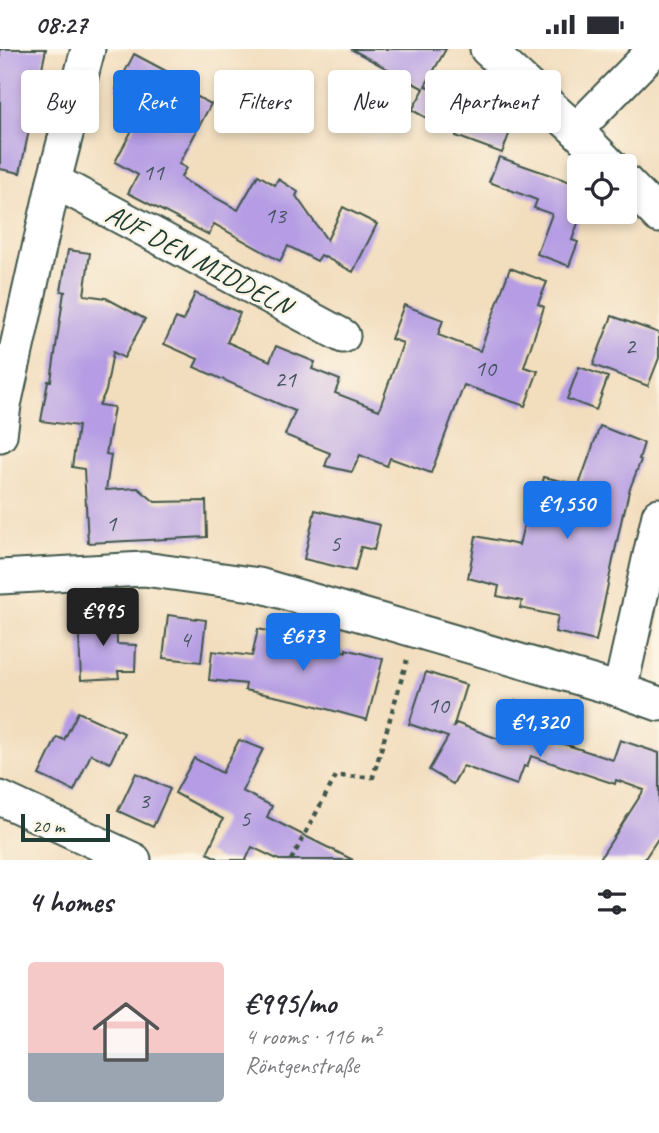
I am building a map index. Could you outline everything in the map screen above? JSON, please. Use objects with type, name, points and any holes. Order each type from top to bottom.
[{"type":"street","points":[[0,435],[4,405],[54,181],[88,49]]},
{"type":"street","points":[[487,49],[599,154]]},
{"type":"street","points":[[576,130],[655,49]]},
{"type":"street","name":"AUF DEN MIDDELN","points":[[54,181],[343,337]]},
{"type":"street","points":[[637,193],[659,216]]},
{"type":"street","points":[[620,690],[659,515]]},
{"type":"street","points":[[0,577],[144,569],[259,585],[620,690],[659,704]]},
{"type":"street","points":[[0,798],[134,860]]},
{"type":"path","points":[[290,860],[336,776],[373,777],[416,631]]},
{"type":"building","points":[[0,49],[46,49],[42,70],[21,70],[21,133],[28,133],[20,173],[0,169]]},
{"type":"building","points":[[351,49],[446,49],[434,70],[425,70],[425,117],[412,110],[424,89],[411,82],[411,70],[389,70]]},
{"type":"building","points":[[134,54],[164,70],[126,70]]},
{"type":"building","points":[[200,98],[211,104],[200,125]]},
{"type":"building","points":[[130,133],[196,133],[179,164],[186,168],[181,177],[238,210],[258,175],[275,185],[278,179],[298,192],[296,196],[327,240],[343,207],[377,224],[353,272],[321,255],[317,261],[288,246],[280,261],[214,224],[209,235],[128,193],[138,175],[115,162]]},
{"type":"building","points":[[454,133],[510,133],[502,153]]},
{"type":"building","points":[[499,157],[567,181],[567,224],[578,224],[572,240],[578,242],[569,266],[537,254],[552,214],[534,208],[537,200],[489,182]]},
{"type":"building","points":[[68,250],[90,253],[84,295],[106,298],[145,319],[124,358],[113,352],[106,391],[99,405],[114,407],[106,454],[111,455],[106,490],[138,488],[155,502],[206,501],[207,537],[88,543],[84,469],[72,467],[78,426],[41,421],[48,381],[51,381],[66,292],[61,291]]},
{"type":"building","points":[[510,268],[547,282],[538,304],[544,307],[524,367],[538,371],[525,406],[464,385],[431,473],[390,458],[387,466],[360,455],[352,472],[325,466],[330,453],[285,435],[295,411],[194,367],[198,359],[164,344],[176,318],[183,321],[195,293],[240,313],[227,342],[270,361],[276,346],[315,362],[312,369],[340,380],[335,393],[379,410],[403,343],[391,339],[404,305],[443,320],[438,335],[480,351]]},
{"type":"building","points":[[612,316],[659,333],[659,358],[648,386],[593,365]]},
{"type":"building","points":[[579,367],[608,377],[596,410],[567,399]]},
{"type":"building","points":[[600,426],[644,443],[623,513],[596,641],[555,632],[558,616],[520,608],[522,601],[497,596],[499,586],[468,578],[476,536],[519,545],[530,499],[538,501],[544,477],[579,485]]},
{"type":"building","points":[[315,510],[380,525],[374,550],[361,547],[355,571],[304,559]]},
{"type":"building","points":[[116,613],[117,644],[136,645],[135,671],[118,671],[119,678],[81,680],[78,615]]},
{"type":"building","points":[[168,615],[206,620],[201,662],[163,658]]},
{"type":"building","points":[[258,629],[383,659],[367,720],[245,690],[246,684],[209,680],[212,651],[252,656]]},
{"type":"building","points":[[426,672],[466,685],[453,728],[456,723],[501,740],[515,701],[551,714],[543,737],[613,760],[620,740],[659,753],[659,837],[644,860],[599,860],[644,790],[616,780],[615,784],[531,756],[517,785],[463,766],[453,784],[429,770],[448,737],[409,724]]},
{"type":"building","points":[[78,712],[124,733],[110,763],[91,754],[74,791],[39,775],[57,737],[64,740]]},
{"type":"building","points":[[239,740],[263,749],[242,791],[272,806],[267,817],[353,860],[279,860],[252,847],[246,860],[221,860],[207,853],[223,819],[175,793],[194,758],[222,773]]},
{"type":"building","points":[[136,773],[170,789],[153,827],[118,811]]}]
